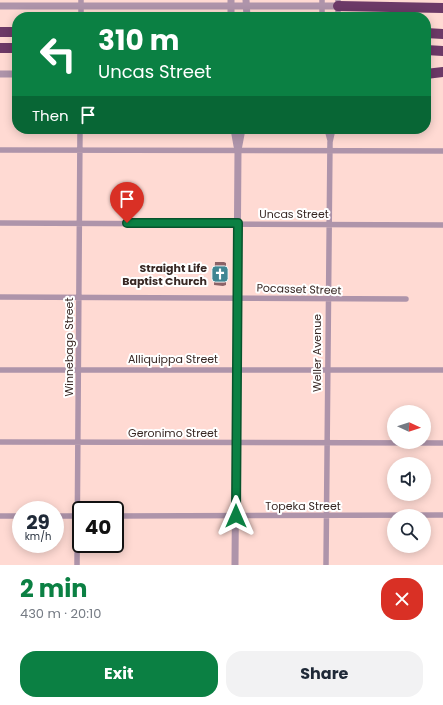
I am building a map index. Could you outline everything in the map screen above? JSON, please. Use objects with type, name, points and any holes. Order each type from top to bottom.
[{"type":"highway","points":[[338,3],[443,8]]},
{"type":"highway","points":[[0,32],[12,32]]},
{"type":"highway","points":[[431,34],[443,34]]},
{"type":"highway","points":[[0,48],[12,48]]},
{"type":"highway","points":[[431,50],[443,51]]},
{"type":"highway","points":[[431,73],[443,72]]},
{"type":"street","points":[[0,6],[81,3],[338,3]]},
{"type":"street","points":[[0,74],[12,74]]},
{"type":"street","name":"Winnebago Street","points":[[79,501],[80,134]]},
{"type":"street","points":[[235,134],[238,150],[236,565]]},
{"type":"street","points":[[238,150],[241,134]]},
{"type":"street","name":"Weller Avenue","points":[[328,134],[330,142]]},
{"type":"street","name":"Weller Avenue","points":[[326,565],[330,142],[332,134]]},
{"type":"street","points":[[0,150],[443,151]]},
{"type":"street","name":"Uncas Street","points":[[0,223],[443,225]]},
{"type":"street","name":"Pocasset Street","points":[[0,297],[238,297],[328,300],[406,299]]},
{"type":"street","name":"Alliquippa Street","points":[[0,370],[443,370]]},
{"type":"street","name":"Geronimo Street","points":[[0,442],[443,443]]},
{"type":"street","name":"Topeka Street","points":[[124,516],[443,515]]},
{"type":"street","points":[[0,516],[12,516]]},
{"type":"street","name":"Winnebago Street","points":[[78,553],[78,565]]},
{"type":"building","name":"Straight Life Baptist Church","points":[[215,262],[226,263],[226,285],[214,285]]},
{"type":"place","name":"Straight Life Baptist Church","points":[[220,274]]},
{"type":"route","points":[[127,223],[238,223],[236,516]]}]
